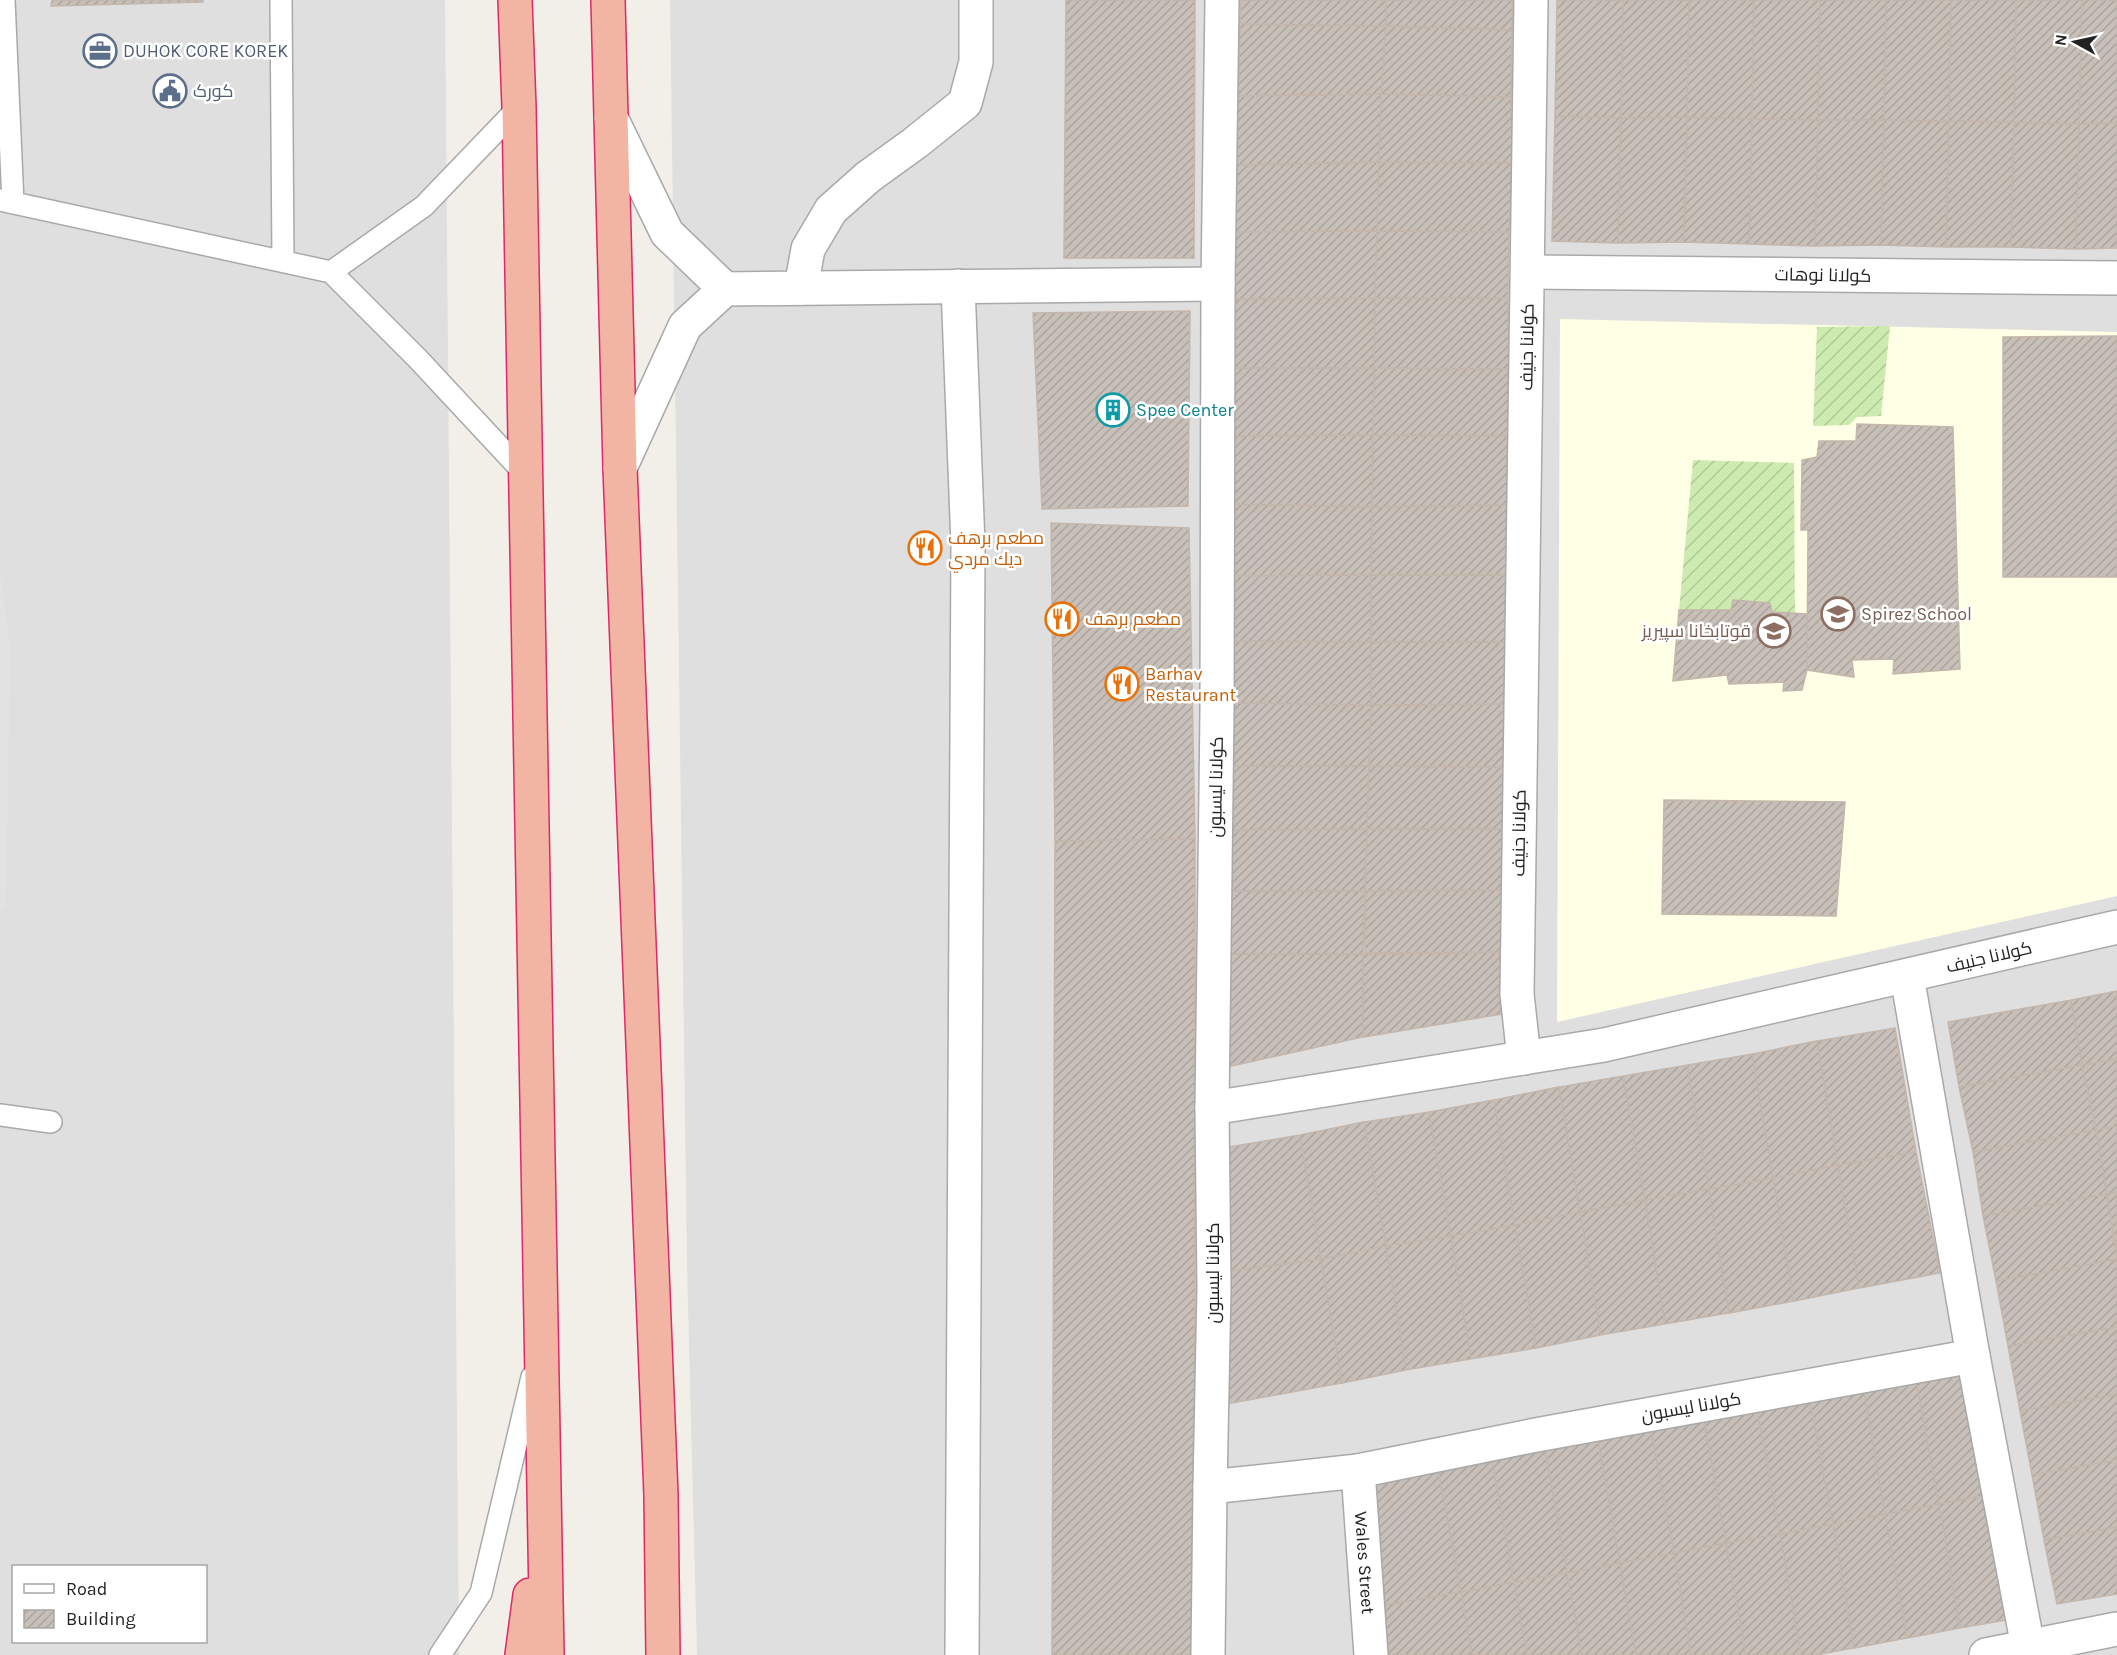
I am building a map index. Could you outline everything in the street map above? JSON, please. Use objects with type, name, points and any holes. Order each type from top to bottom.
[{"type":"highway","points":[[515,0],[519,107],[547,1655]]},
{"type":"highway","points":[[608,0],[620,468],[661,1495],[663,1655]]},
{"type":"highway","points":[[661,1495],[686,1655]]},
{"type":"highway","points":[[522,1655],[545,1496]]},
{"type":"street","points":[[801,288],[808,249],[831,210],[868,177],[964,103],[976,62],[976,0]]},
{"type":"street","name":"كولانا ليسبون","points":[[1222,0],[1212,1108],[1214,1288],[1210,1487],[1358,1471],[1536,1435],[1973,1356]]},
{"type":"street","name":"كولانا جنيف","points":[[1531,0],[1517,994],[1524,1058],[1604,1045],[2117,927]]},
{"type":"street","points":[[611,118],[667,233],[724,289]]},
{"type":"street","name":"كولانا نوهات","points":[[1528,272],[2117,278]]},
{"type":"street","points":[[620,468],[685,326],[724,289],[1218,284]]},
{"type":"street","points":[[958,286],[968,545],[962,1655]]},
{"type":"street","points":[[1907,976],[1973,1356],[2028,1647]]},
{"type":"street","points":[[1212,1108],[1524,1058]]},
{"type":"street","name":"Wales Street","points":[[1358,1471],[1371,1655]]},
{"type":"street","points":[[1208,1655],[1210,1487]]},
{"type":"street","points":[[1986,1655],[2117,1629]]},
{"type":"lane","points":[[4,0],[7,202],[330,272],[418,358],[525,475]]},
{"type":"lane","points":[[281,0],[283,261]]},
{"type":"lane","points":[[330,272],[424,206],[519,107]]},
{"type":"lane","points":[[0,1115],[51,1122]]},
{"type":"lane","points":[[440,1655],[481,1593],[540,1344]]},
{"type":"shaded area","points":[[0,0],[445,0],[459,1655],[0,1655]]},
{"type":"shaded area","points":[[670,0],[2117,0],[2117,1655],[697,1655],[687,1266]]},
{"type":"shaded area","name":"Spirez School","points":[[1560,319],[2117,332],[2117,896],[1557,1022]]},
{"type":"shaded area","points":[[0,573],[11,652],[5,910],[0,909]]},
{"type":"green space","points":[[1890,326],[1881,416],[1857,417],[1849,425],[1813,426],[1817,327]]},
{"type":"green space","points":[[1693,460],[1794,463],[1795,613],[1772,612],[1770,603],[1734,600],[1731,610],[1679,610]]},
{"type":"building","points":[[52,0],[203,0],[203,2],[51,6]]},
{"type":"building","points":[[1066,0],[1195,0],[1194,258],[1064,258]]},
{"type":"building","points":[[1241,0],[1386,0],[1386,26],[1240,24]]},
{"type":"building","points":[[1386,0],[1513,0],[1512,30],[1386,26]]},
{"type":"building","points":[[1557,0],[1623,0],[1621,118],[1555,116]]},
{"type":"building","points":[[1623,0],[1689,0],[1687,117],[1621,118]]},
{"type":"building","points":[[1689,0],[1754,0],[1752,119],[1687,117]]},
{"type":"building","points":[[1754,0],[1820,0],[1818,120],[1752,119]]},
{"type":"building","points":[[1820,0],[1886,0],[1884,120],[1818,120]]},
{"type":"building","points":[[1886,0],[1951,0],[1949,121],[1884,120]]},
{"type":"building","points":[[1951,0],[2016,0],[2014,122],[1949,121]]},
{"type":"building","points":[[2016,0],[2082,0],[2079,124],[2014,122]]},
{"type":"building","points":[[2082,0],[2117,0],[2117,123],[2079,124]]},
{"type":"building","points":[[1240,24],[1386,26],[1381,94],[1238,96]]},
{"type":"building","points":[[1386,26],[1512,30],[1511,97],[1381,94]]},
{"type":"building","points":[[1381,94],[1379,162],[1236,165],[1238,96]]},
{"type":"building","points":[[1381,94],[1511,97],[1512,163],[1379,162]]},
{"type":"building","points":[[1555,116],[1621,118],[1618,243],[1552,241]]},
{"type":"building","points":[[1687,117],[1684,242],[1618,243],[1621,118]]},
{"type":"building","points":[[1687,117],[1752,119],[1749,244],[1684,242]]},
{"type":"building","points":[[1752,119],[1818,120],[1815,246],[1749,244]]},
{"type":"building","points":[[1818,120],[1884,120],[1881,245],[1815,246]]},
{"type":"building","points":[[1884,120],[1949,121],[1946,247],[1881,245]]},
{"type":"building","points":[[1949,121],[2014,122],[2011,247],[1946,247]]},
{"type":"building","points":[[2014,122],[2079,124],[2076,249],[2011,247]]},
{"type":"building","points":[[2117,123],[2117,248],[2076,249],[2079,124]]},
{"type":"building","points":[[1379,162],[1377,231],[1234,232],[1236,165]]},
{"type":"building","points":[[1379,162],[1512,163],[1509,232],[1377,231]]},
{"type":"building","points":[[1377,231],[1375,298],[1233,299],[1234,232]]},
{"type":"building","points":[[1377,231],[1509,232],[1508,298],[1375,298]]},
{"type":"building","points":[[1375,298],[1374,368],[1232,368],[1233,299]]},
{"type":"building","points":[[1375,298],[1508,298],[1509,369],[1374,368]]},
{"type":"building","name":"Spee Center","points":[[1190,311],[1188,506],[1042,509],[1033,313]]},
{"type":"building","points":[[2117,336],[2117,577],[2003,577],[2003,337]]},
{"type":"building","points":[[1232,368],[1374,368],[1373,435],[1230,436]]},
{"type":"building","points":[[1374,368],[1509,369],[1509,436],[1373,435]]},
{"type":"building","name":"Spirez School","points":[[1857,424],[1953,427],[1960,669],[1893,674],[1894,659],[1852,660],[1854,677],[1807,670],[1808,530],[1801,530],[1802,460],[1817,457],[1819,441],[1856,441]]},
{"type":"building","points":[[1373,435],[1372,507],[1230,504],[1230,436]]},
{"type":"building","points":[[1373,435],[1509,436],[1511,505],[1372,507]]},
{"type":"building","points":[[1230,504],[1372,507],[1371,575],[1229,576]]},
{"type":"building","points":[[1511,505],[1512,575],[1371,575],[1372,507]]},
{"type":"building","name":"Barhav Restaurant","points":[[1051,523],[1189,528],[1195,839],[1055,841]]},
{"type":"building","points":[[1371,575],[1371,642],[1228,641],[1229,576]]},
{"type":"building","points":[[1371,575],[1512,575],[1512,642],[1371,642]]},
{"type":"building","points":[[1733,600],[1770,603],[1772,612],[1807,614],[1807,670],[1802,690],[1783,691],[1784,682],[1729,684],[1727,675],[1673,681],[1679,610],[1731,610]]},
{"type":"building","points":[[1228,641],[1371,642],[1371,705],[1229,703]]},
{"type":"building","points":[[1371,642],[1512,642],[1510,704],[1371,705]]},
{"type":"building","points":[[1229,703],[1371,705],[1369,766],[1229,766]]},
{"type":"building","points":[[1510,704],[1507,767],[1369,766],[1371,705]]},
{"type":"building","points":[[1229,766],[1369,766],[1367,829],[1227,830]]},
{"type":"building","points":[[1369,766],[1507,767],[1506,829],[1367,829]]},
{"type":"building","points":[[1664,800],[1845,802],[1836,916],[1662,914]]},
{"type":"building","points":[[1367,829],[1365,891],[1226,891],[1227,830]]},
{"type":"building","points":[[1367,829],[1506,829],[1505,890],[1365,891]]},
{"type":"building","points":[[1195,839],[1195,1655],[1052,1655],[1055,841]]},
{"type":"building","points":[[1505,890],[1503,952],[1365,953],[1365,891]]},
{"type":"building","points":[[1226,891],[1365,891],[1363,954],[1225,954]]},
{"type":"building","points":[[1503,952],[1502,1014],[1363,1037],[1363,954]]},
{"type":"building","points":[[1225,954],[1363,954],[1363,1037],[1227,1067]]},
{"type":"building","points":[[2117,991],[2117,1059],[2082,1065],[2071,1000]]},
{"type":"building","points":[[2071,1000],[2082,1065],[1959,1087],[1948,1022]]},
{"type":"building","points":[[1895,1028],[1916,1152],[1838,1165],[1817,1041]]},
{"type":"building","points":[[1817,1041],[1838,1165],[1773,1178],[1752,1054]]},
{"type":"building","points":[[1752,1054],[1773,1178],[1709,1189],[1687,1065]]},
{"type":"building","points":[[2117,1059],[2117,1126],[2096,1130],[2082,1065]]},
{"type":"building","points":[[1687,1065],[1709,1189],[1645,1200],[1623,1076]]},
{"type":"building","points":[[2082,1065],[2096,1130],[1973,1152],[1959,1087]]},
{"type":"building","points":[[1623,1076],[1645,1200],[1580,1212],[1559,1087]]},
{"type":"building","points":[[1559,1087],[1580,1212],[1515,1225],[1494,1100]]},
{"type":"building","points":[[1494,1100],[1515,1225],[1451,1236],[1429,1112]]},
{"type":"building","points":[[1429,1112],[1451,1236],[1386,1246],[1364,1122]]},
{"type":"building","points":[[1364,1122],[1386,1246],[1321,1259],[1300,1135]]},
{"type":"building","points":[[2117,1126],[2117,1192],[2107,1194],[2096,1130]]},
{"type":"building","points":[[2096,1130],[2107,1194],[1983,1216],[1973,1152]]},
{"type":"building","points":[[1300,1135],[1321,1259],[1222,1272],[1224,1148]]},
{"type":"building","points":[[1916,1152],[1940,1273],[1859,1288],[1838,1165]]},
{"type":"building","points":[[1838,1165],[1859,1288],[1794,1301],[1773,1178]]},
{"type":"building","points":[[1773,1178],[1794,1301],[1729,1313],[1709,1189]]},
{"type":"building","points":[[1709,1189],[1729,1313],[1665,1324],[1645,1200]]},
{"type":"building","points":[[2117,1192],[2117,1254],[2107,1194]]},
{"type":"building","points":[[2107,1194],[2117,1259],[1996,1281],[1983,1216]]},
{"type":"building","points":[[1645,1200],[1665,1324],[1601,1335],[1580,1212]]},
{"type":"building","points":[[1580,1212],[1601,1335],[1536,1348],[1515,1225]]},
{"type":"building","points":[[1515,1225],[1536,1348],[1471,1359],[1451,1236]]},
{"type":"building","points":[[1451,1236],[1471,1359],[1406,1370],[1386,1246]]},
{"type":"building","points":[[1386,1246],[1406,1370],[1342,1383],[1321,1259]]},
{"type":"building","points":[[1321,1259],[1342,1383],[1220,1405],[1222,1272]]},
{"type":"building","points":[[2117,1259],[2117,1327],[2008,1346],[1996,1281]]},
{"type":"building","points":[[2117,1327],[2117,1394],[2020,1411],[2008,1346]]},
{"type":"building","points":[[1970,1371],[1992,1494],[1939,1504],[1916,1381]]},
{"type":"building","points":[[1916,1381],[1939,1504],[1885,1514],[1864,1391]]},
{"type":"building","points":[[1864,1391],[1885,1514],[1833,1524],[1810,1401]]},
{"type":"building","points":[[2117,1394],[2117,1460],[2032,1475],[2020,1411]]},
{"type":"building","points":[[1810,1401],[1833,1524],[1780,1534],[1757,1410]]},
{"type":"building","points":[[1757,1410],[1780,1534],[1726,1543],[1704,1420]]},
{"type":"building","points":[[1704,1420],[1726,1543],[1674,1553],[1651,1430]]},
{"type":"building","points":[[1651,1430],[1674,1553],[1620,1563],[1598,1440]]},
{"type":"building","points":[[1598,1440],[1620,1563],[1567,1573],[1545,1449]]},
{"type":"building","points":[[1545,1449],[1567,1573],[1514,1582],[1492,1459]]},
{"type":"building","points":[[1492,1459],[1514,1582],[1461,1592],[1438,1469]]},
{"type":"building","points":[[2117,1460],[2117,1527],[2044,1540],[2032,1475]]},
{"type":"building","points":[[1438,1469],[1461,1592],[1385,1605],[1376,1482]]},
{"type":"building","points":[[1992,1494],[2013,1619],[1960,1628],[1939,1504]]},
{"type":"building","points":[[1939,1504],[1960,1628],[1907,1638],[1885,1514]]},
{"type":"building","points":[[1885,1514],[1907,1638],[1854,1648],[1833,1524]]},
{"type":"building","points":[[1833,1524],[1854,1648],[1816,1655],[1801,1655],[1780,1534]]},
{"type":"building","points":[[2117,1527],[2117,1594],[2057,1604],[2044,1540]]},
{"type":"building","points":[[1780,1534],[1801,1655],[1746,1655],[1726,1543]]},
{"type":"building","points":[[1726,1543],[1746,1655],[1691,1655],[1674,1553]]},
{"type":"building","points":[[1674,1553],[1691,1655],[1636,1655],[1620,1563]]},
{"type":"building","points":[[1620,1563],[1636,1655],[1582,1655],[1567,1573]]},
{"type":"building","points":[[1567,1573],[1582,1655],[1527,1655],[1514,1582]]},
{"type":"building","points":[[1514,1582],[1527,1655],[1472,1655],[1461,1592]]},
{"type":"building","points":[[1461,1592],[1472,1655],[1388,1655],[1385,1605]]},
{"type":"place","name":"DUHOK CORE KOREK","points":[[100,51]]},
{"type":"place","name":"کورک","points":[[170,91]]},
{"type":"place","name":"Spee Center","points":[[1113,410]]},
{"type":"place","name":"مطعم برهف ديك مردي","points":[[925,548]]},
{"type":"place","name":"Spirez School","points":[[1838,614]]},
{"type":"place","name":"مطعم برهف","points":[[1062,619]]},
{"type":"place","name":"قوتابخانا سپيريز","points":[[1774,631]]},
{"type":"place","name":"Barhav Restaurant","points":[[1122,684]]}]
